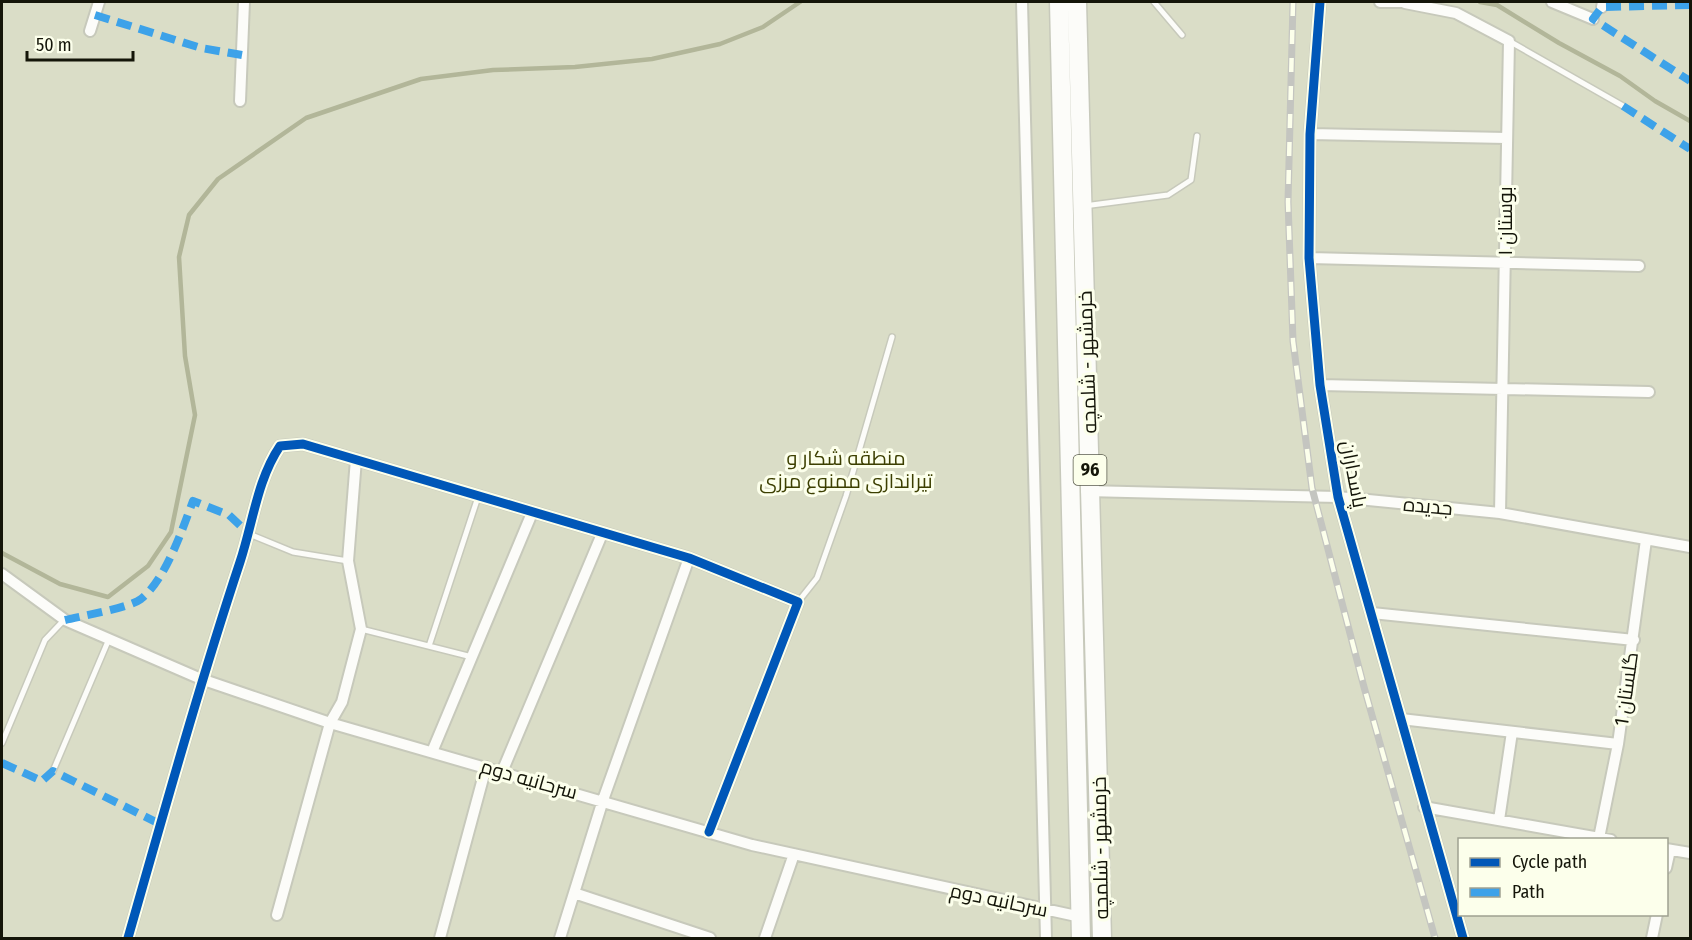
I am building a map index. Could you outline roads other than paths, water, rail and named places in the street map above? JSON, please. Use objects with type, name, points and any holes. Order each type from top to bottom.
[{"type":"highway","name":"خرمشهر - شلمچه","points":[[1059,2],[1081,939]]},
{"type":"highway","name":"خرمشهر - شلمچه","points":[[1077,2],[1102,939]]},
{"type":"street","points":[[90,31],[99,2]]},
{"type":"street","points":[[240,100],[244,2]]},
{"type":"street","points":[[1022,2],[1046,939]]},
{"type":"street","name":"پاسداران","points":[[1320,2],[1310,134],[1309,258],[1320,385],[1338,497],[1463,939]]},
{"type":"street","points":[[1380,2],[1406,2],[1456,12],[1509,40]]},
{"type":"street","points":[[1552,2],[1593,19]]},
{"type":"street","name":"بوستان ۱","points":[[1500,513],[1509,40]]},
{"type":"street","points":[[1310,134],[1506,138]]},
{"type":"street","points":[[1309,258],[1639,266]]},
{"type":"street","points":[[1320,385],[1649,392]]},
{"type":"street","points":[[128,939],[201,679],[249,534],[266,467],[280,446],[303,444],[689,558],[798,602],[709,832]]},
{"type":"street","points":[[277,915],[330,723],[342,702],[361,629],[348,561],[356,459]]},
{"type":"street","name":"جدیده","points":[[1070,490],[1338,497],[1500,513],[1646,540],[1690,545]]},
{"type":"street","points":[[432,752],[532,513]]},
{"type":"street","points":[[502,772],[602,534]]},
{"type":"street","name":"گلستان 1","points":[[1599,837],[1618,744],[1646,540]]},
{"type":"street","points":[[560,939],[603,800],[689,558]]},
{"type":"street","name":"سرحانیه دوم","points":[[2,574],[65,620],[201,679],[330,723],[709,832],[794,854],[1081,917]]},
{"type":"street","points":[[1372,613],[1634,640]]},
{"type":"street","points":[[1401,719],[1618,744]]},
{"type":"street","points":[[1499,820],[1512,732]]},
{"type":"street","points":[[440,939],[486,767]]},
{"type":"street","points":[[1424,807],[1603,838]]},
{"type":"street","points":[[1668,849],[1690,850]]},
{"type":"street","points":[[765,939],[794,854]]},
{"type":"street","points":[[574,893],[710,939]]},
{"type":"street","points":[[1652,939],[1657,916]]},
{"type":"lane","points":[[1154,2],[1182,35]]},
{"type":"lane","points":[[1509,40],[1623,106]]},
{"type":"lane","points":[[1083,206],[1168,195],[1191,180],[1197,136]]},
{"type":"lane","points":[[798,602],[817,578],[846,496],[892,337]]},
{"type":"lane","points":[[429,646],[478,497]]},
{"type":"lane","points":[[249,534],[293,552],[348,561]]},
{"type":"lane","points":[[2,743],[45,640],[65,620]]},
{"type":"lane","points":[[361,629],[472,657]]},
{"type":"lane","points":[[53,771],[109,639]]},
{"type":"waterway","points":[[2,553],[60,584],[108,597],[148,566],[171,532],[195,415],[185,356],[179,257],[189,215],[218,179],[306,118],[421,79],[493,70],[575,67],[652,59],[720,44],[763,27],[800,2]]},
{"type":"waterway","points":[[1480,2],[1497,5],[1559,43],[1620,76],[1655,101],[1690,121]]},
{"type":"railway","points":[[1293,2],[1288,202],[1293,341],[1312,488],[1364,687],[1435,938]]},
{"type":"park label","name":"منطقه شکار و تیراندازی ممنوع مرزی","points":[[846,470]]}]
